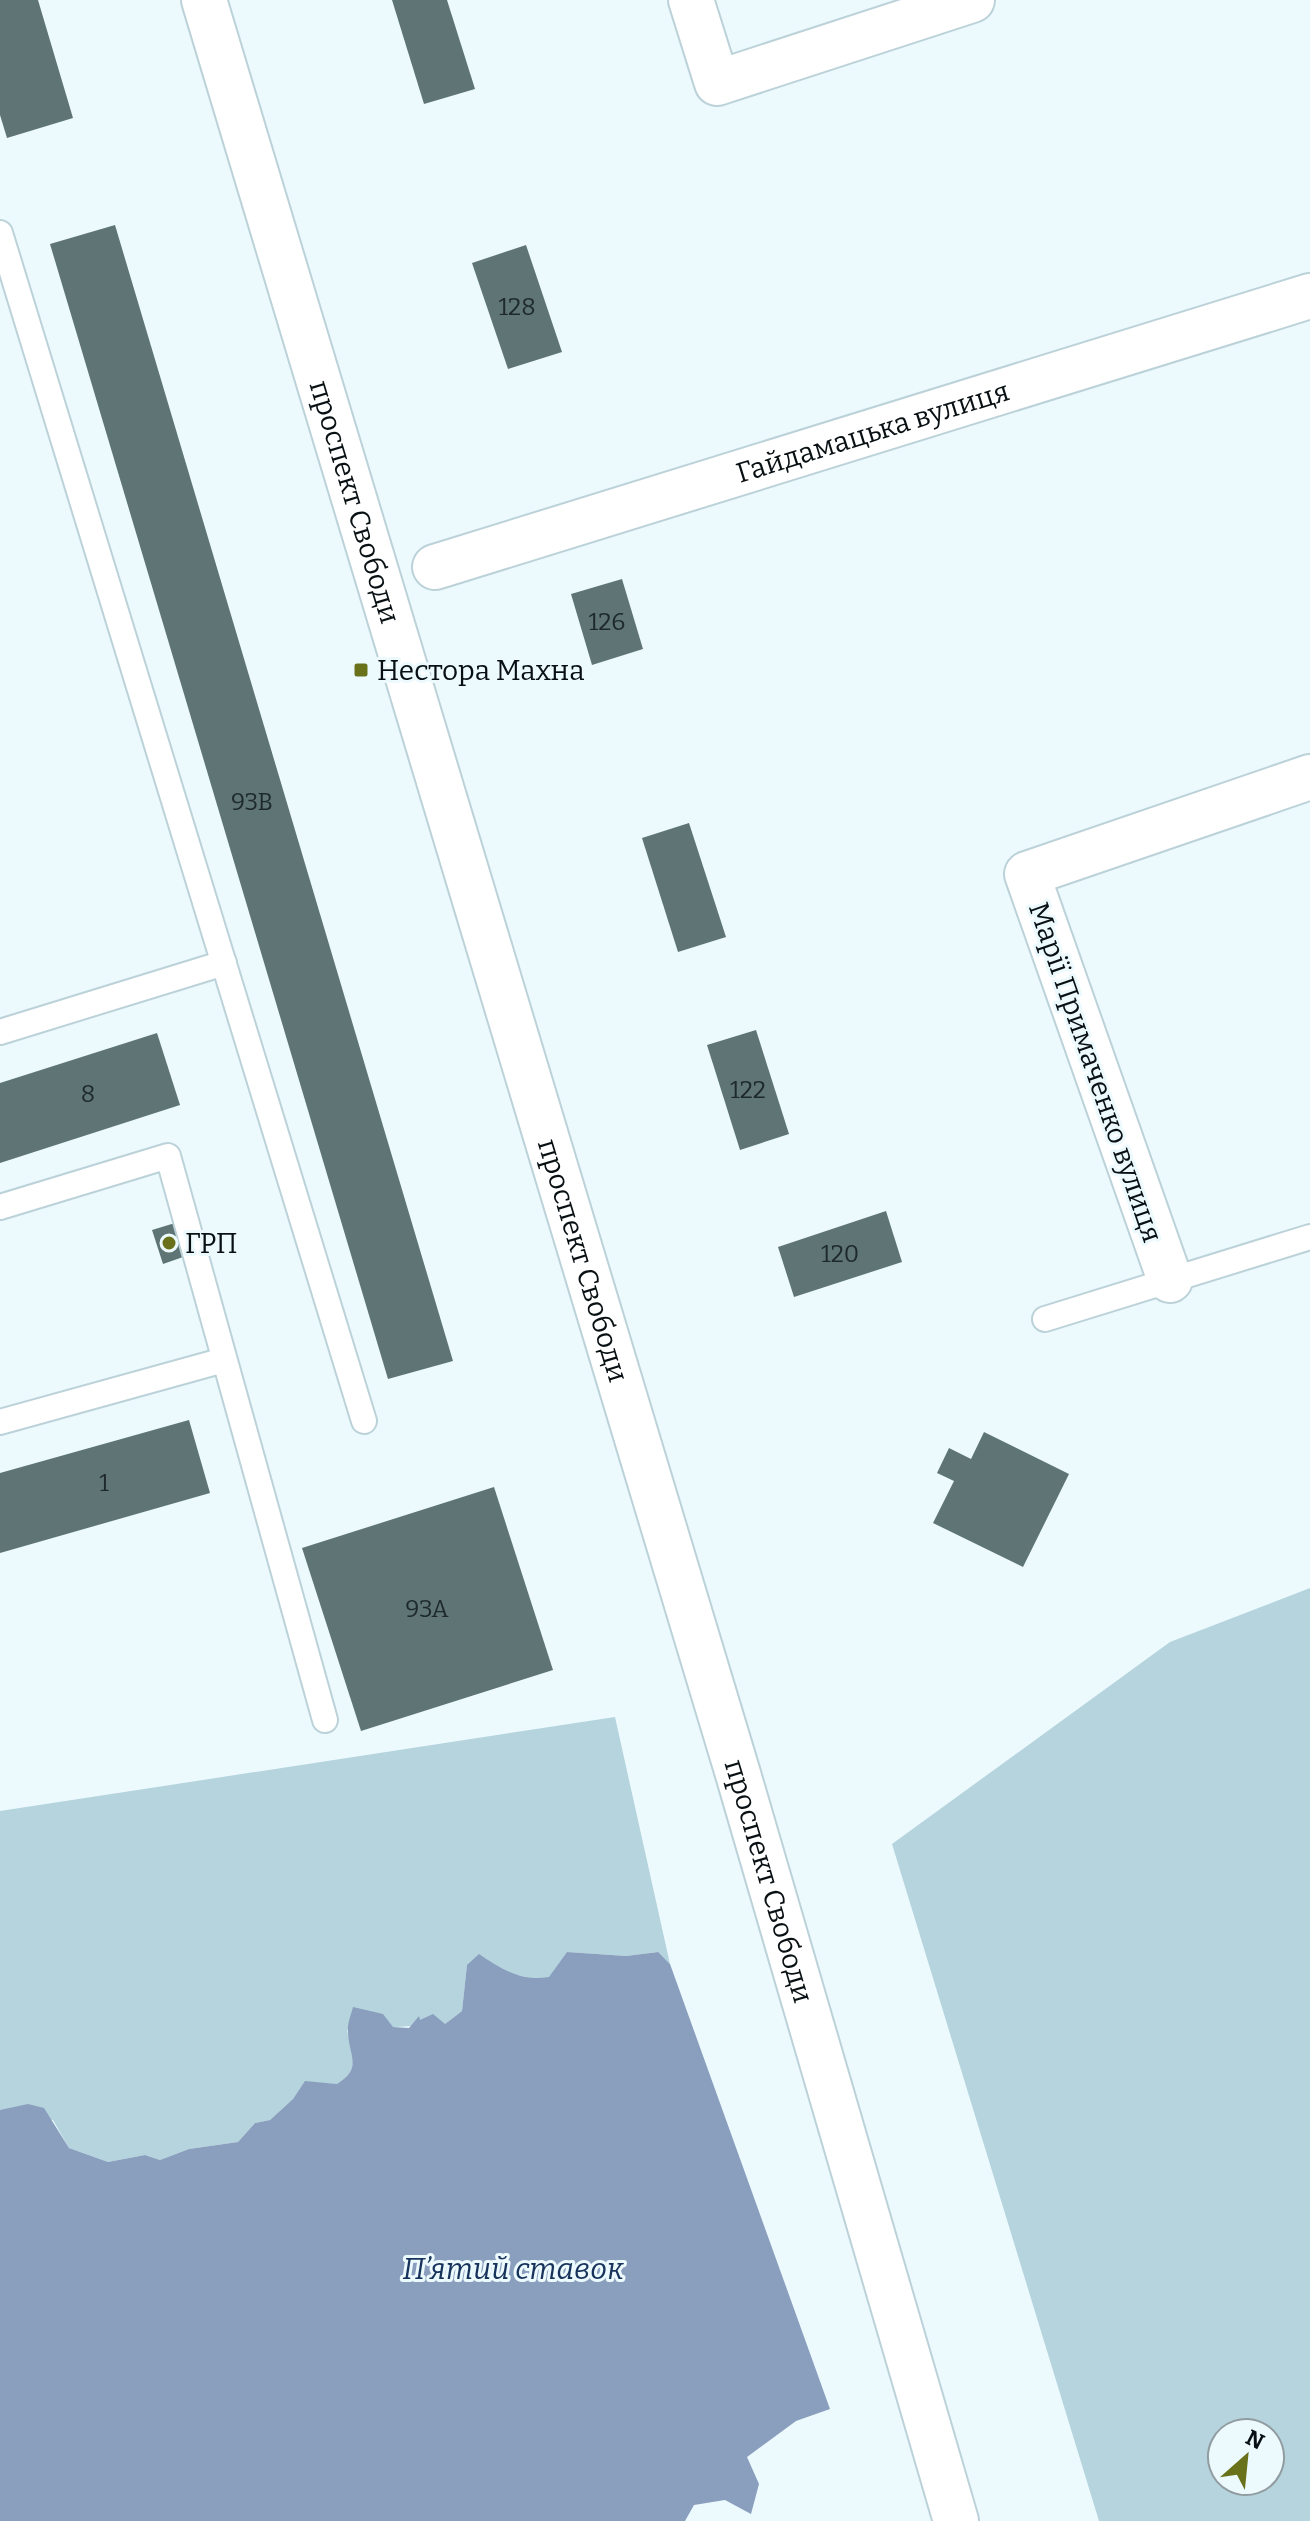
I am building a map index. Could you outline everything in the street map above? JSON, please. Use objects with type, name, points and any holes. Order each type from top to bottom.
[{"type":"street","name":"проспект Свободи","points":[[204,0],[738,1774],[956,2521]]},
{"type":"street","points":[[691,0],[717,83],[972,0]]},
{"type":"street","name":"Гайдамацька вулиця","points":[[435,567],[1310,296]]},
{"type":"street","name":"Марії Примаченко вулиця","points":[[1170,1280],[1027,874],[1310,777]]},
{"type":"lane","points":[[0,233],[364,1421]]},
{"type":"lane","points":[[0,1032],[224,963]]},
{"type":"lane","points":[[0,1207],[168,1156],[325,1720]]},
{"type":"lane","points":[[1045,1319],[1310,1237]]},
{"type":"lane","points":[[0,1422],[224,1360]]},
{"type":"shaded area","points":[[1310,1588],[1310,2521],[1099,2521],[892,1844],[1170,1642]]},
{"type":"shaded area","points":[[615,1717],[670,1964],[657,1952],[626,1956],[567,1952],[549,1978],[536,1979],[467,1965],[462,2011],[445,2024],[347,2030],[353,2054],[352,2066],[337,2084],[305,2082],[293,2099],[270,2120],[255,2123],[238,2142],[189,2149],[160,2160],[145,2155],[108,2162],[69,2148],[53,2120],[0,2110],[0,1811]]},
{"type":"water","name":"П’ятий ставок","points":[[567,1952],[626,1956],[658,1952],[670,1964],[830,2409],[796,2421],[747,2457],[759,2484],[751,2514],[725,2500],[694,2505],[685,2521],[0,2521],[0,2110],[28,2104],[44,2108],[69,2148],[108,2162],[145,2155],[160,2160],[189,2149],[238,2142],[255,2123],[270,2120],[293,2099],[305,2081],[337,2084],[345,2078],[353,2061],[348,2029],[353,2007],[383,2014],[393,2027],[409,2028],[419,2016],[420,2020],[433,2014],[445,2024],[462,2011],[467,1965],[479,1954],[512,1973],[539,1978],[549,1977]]},
{"type":"building","points":[[0,0],[38,0],[73,118],[7,138],[0,115]]},
{"type":"building","points":[[392,0],[447,0],[475,89],[424,104]]},
{"type":"building","points":[[115,225],[453,1361],[388,1379],[50,244]]},
{"type":"building","points":[[526,245],[562,352],[508,369],[472,263]]},
{"type":"building","points":[[622,579],[643,649],[592,665],[571,594]]},
{"type":"building","points":[[689,823],[726,937],[678,952],[642,838]]},
{"type":"building","points":[[756,1030],[789,1134],[740,1150],[707,1045]]},
{"type":"building","points":[[157,1033],[180,1105],[0,1163],[0,1083]]},
{"type":"building","points":[[886,1211],[902,1262],[794,1297],[778,1247]]},
{"type":"building","name":"ГРП","points":[[175,1223],[186,1256],[163,1264],[152,1230]]},
{"type":"building","points":[[189,1420],[210,1493],[0,1553],[0,1473]]},
{"type":"building","points":[[984,1432],[1069,1474],[1023,1567],[933,1523],[954,1481],[937,1473],[949,1448],[971,1459]]},
{"type":"building","points":[[494,1487],[553,1670],[361,1731],[302,1548]]},
{"type":"place","name":"Нестора Махна","points":[[361,670]]},
{"type":"place","name":"ГРП","points":[[169,1243]]}]
